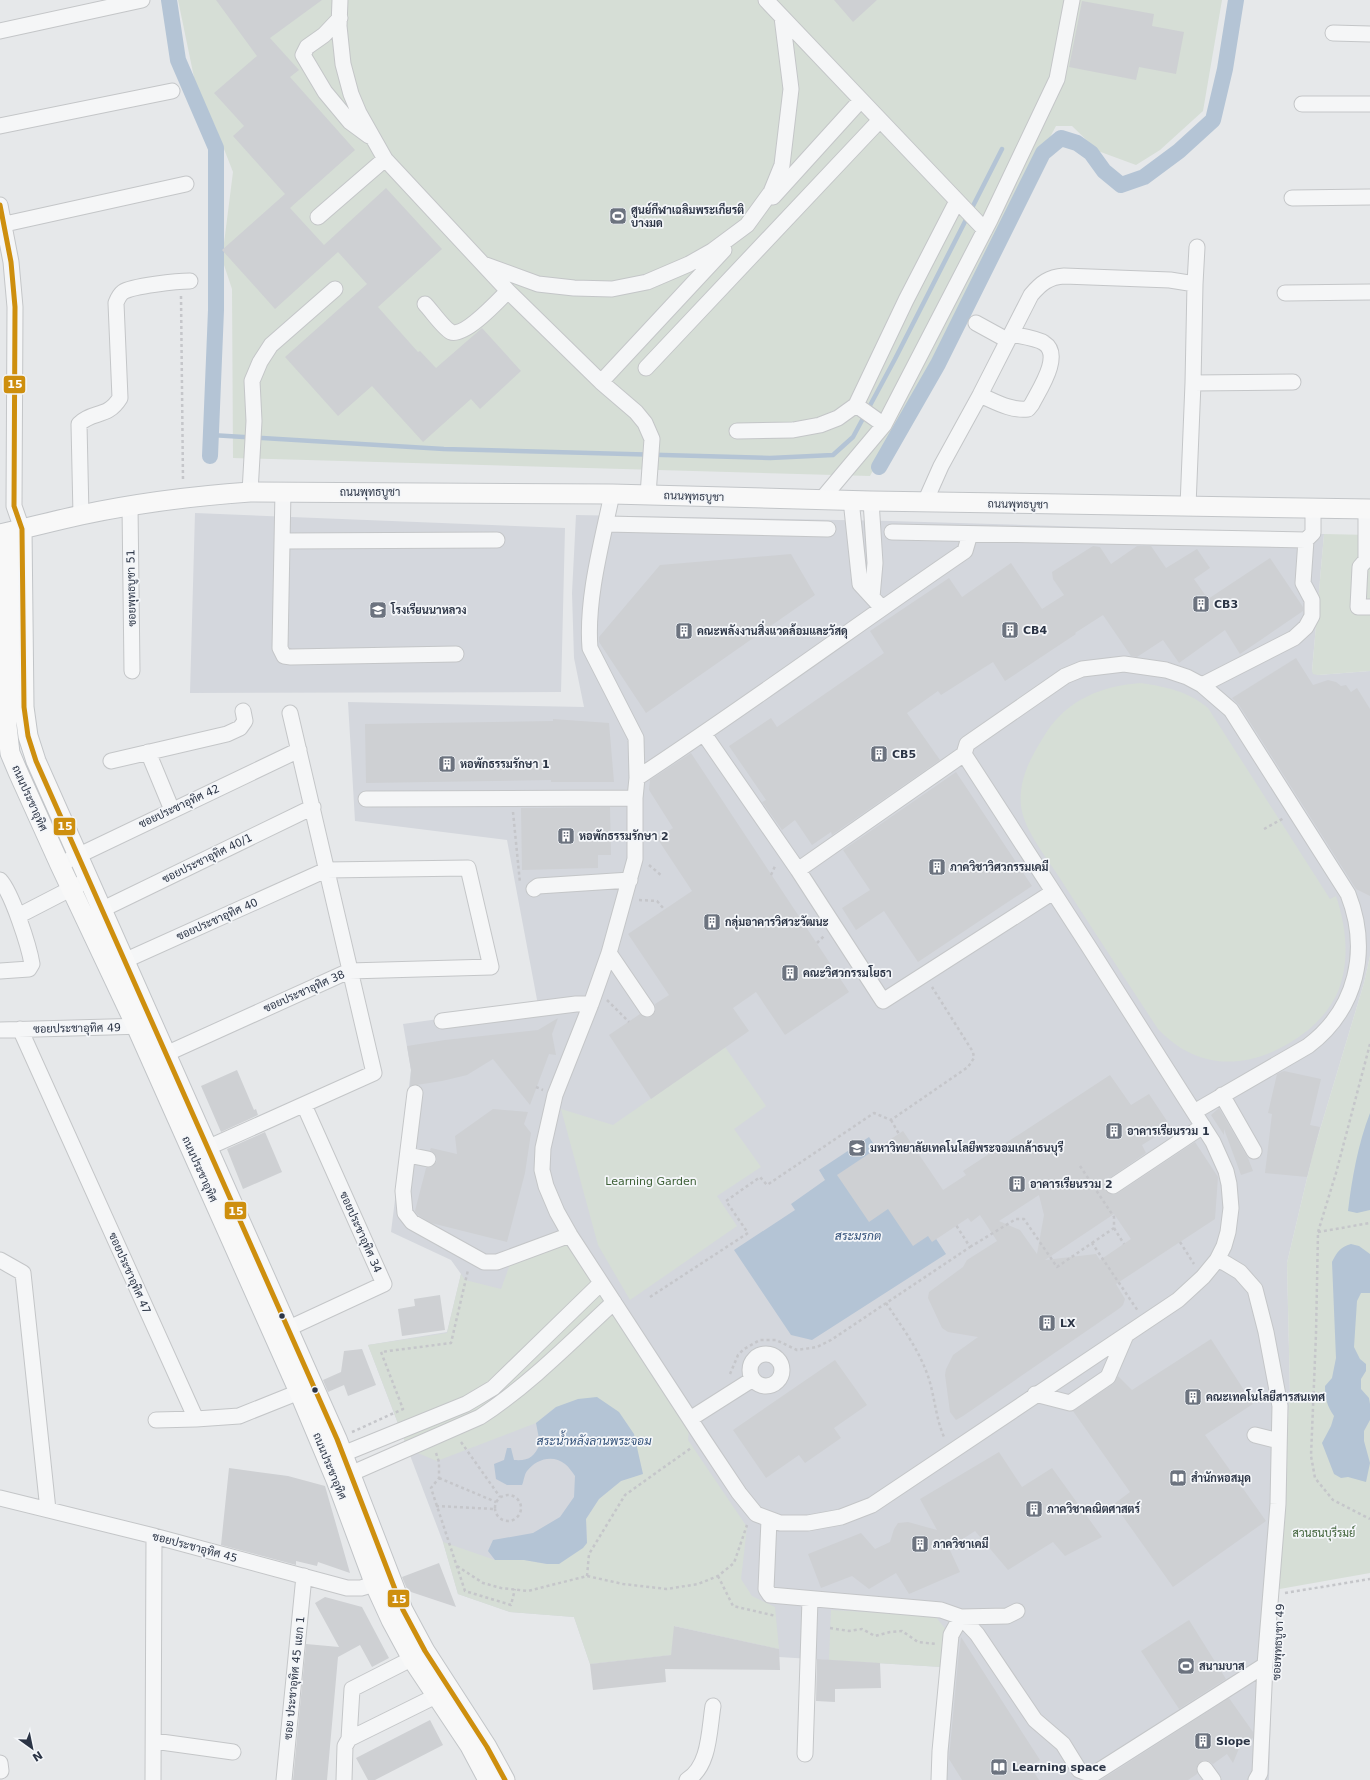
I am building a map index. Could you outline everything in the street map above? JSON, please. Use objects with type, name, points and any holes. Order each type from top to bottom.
[{"type":"main road","name":"ถนนพุทธบูชา","points":[[9,532],[81,515],[130,506],[184,498],[250,492],[283,491],[612,494],[821,500],[1368,510]]},
{"type":"main road","name":"ถนนประชาอุทิศ","points":[[9,532],[25,723],[36,761],[101,910],[116,964]]},
{"type":"main road","name":"ถนนประชาอุทิศ","points":[[9,532],[8,740],[10,753],[71,889],[116,964],[201,1151],[287,1329],[336,1451],[382,1582],[403,1610],[418,1655],[443,1692],[487,1747],[505,1780]]},
{"type":"main road","name":"ถนนประชาอุทิศ","points":[[201,1151],[299,1392],[336,1451]]},
{"type":"main road","name":"ถนนประชาอุทิศ","points":[[443,1692],[488,1780]]},
{"type":"street","points":[[0,31],[142,0]]},
{"type":"street","points":[[340,0],[343,64],[350,94],[385,159],[508,291],[601,382],[636,412],[646,423],[652,439],[648,495]]},
{"type":"street","points":[[766,0],[980,224]]},
{"type":"street","points":[[821,500],[980,224],[1056,79],[1072,0]]},
{"type":"street","points":[[340,18],[324,35],[307,47],[302,55],[325,92],[350,122],[374,140]]},
{"type":"street","points":[[483,264],[538,284],[574,288],[612,289],[647,282],[689,264],[712,251],[747,224],[770,192],[782,165],[791,89],[782,18]]},
{"type":"street","points":[[1333,33],[1370,34]]},
{"type":"street","points":[[0,126],[172,91]]},
{"type":"street","points":[[601,382],[861,100]]},
{"type":"street","points":[[1302,104],[1370,104]]},
{"type":"street","points":[[646,368],[880,120]]},
{"type":"street","points":[[318,217],[385,159]]},
{"type":"street","points":[[9,532],[14,506],[15,307],[5,263],[1,213],[186,184]]},
{"type":"street","points":[[1292,198],[1370,197]]},
{"type":"street","points":[[869,415],[906,300],[960,204]]},
{"type":"street","points":[[1188,506],[1197,247]]},
{"type":"street","points":[[925,502],[941,466],[980,395],[1009,337],[1032,295],[1041,284],[1054,276],[1170,280],[1195,284]]},
{"type":"street","points":[[81,515],[79,424],[85,418],[105,413],[115,407],[120,398],[116,303],[119,296],[124,291],[135,289],[186,286]]},
{"type":"street","points":[[250,492],[254,421],[252,381],[260,362],[271,346],[335,289]]},
{"type":"street","points":[[425,304],[446,328],[451,332],[456,332],[468,328],[508,291]]},
{"type":"street","points":[[1285,293],[1370,292]]},
{"type":"street","points":[[976,323],[1009,337],[1044,343],[1050,350],[1052,357],[1050,367],[1032,404],[1028,409],[1021,410],[1010,408],[980,395]]},
{"type":"street","points":[[1193,383],[1293,382]]},
{"type":"street","points":[[737,431],[793,430],[820,425],[838,418],[869,415]]},
{"type":"street","points":[[283,491],[280,648],[284,656],[292,658],[456,654]]},
{"type":"street","points":[[612,494],[589,611],[590,648],[636,738],[637,778],[635,798],[635,859],[609,953],[594,997],[555,1095],[543,1148],[542,1170],[546,1186],[557,1212],[570,1234],[601,1284],[703,1439],[756,1514],[780,1523],[808,1523],[842,1517],[856,1512],[884,1498],[1035,1394],[1178,1300],[1203,1278],[1217,1260],[1224,1246],[1231,1219],[1229,1184],[1226,1170],[1213,1142],[964,754]]},
{"type":"street","points":[[851,500],[860,584],[877,602]]},
{"type":"street","points":[[871,501],[877,602]]},
{"type":"street","name":"ซอยพุทธบูชา 51","points":[[130,506],[132,671]]},
{"type":"street","points":[[1202,685],[1294,638],[1306,628],[1312,616],[1312,600],[1303,583],[1306,540],[1313,533],[1313,509]]},
{"type":"street","points":[[1368,510],[1368,560],[1360,567],[1358,607],[1370,607]]},
{"type":"street","points":[[606,524],[828,530]]},
{"type":"street","points":[[892,532],[1306,540]]},
{"type":"street","points":[[637,778],[704,734],[877,602],[965,551],[970,534]]},
{"type":"street","points":[[282,541],[497,540]]},
{"type":"street","points":[[798,870],[964,754],[967,744],[1065,676],[1082,669],[1124,664],[1166,670],[1187,677],[1202,685],[1231,710],[1294,812],[1348,894],[1358,919],[1359,950],[1355,979],[1347,1000],[1334,1022],[1318,1039],[1194,1112]]},
{"type":"street","points":[[111,761],[236,731],[245,721],[244,711]]},
{"type":"street","points":[[201,1151],[374,1073],[349,971],[313,806],[290,713]]},
{"type":"street","points":[[704,734],[798,870],[883,1001],[1053,892]]},
{"type":"street","name":"ซอยประชาอุทิศ 42","points":[[60,865],[77,855],[299,750]]},
{"type":"street","points":[[148,752],[172,810]]},
{"type":"street","points":[[366,799],[635,798]]},
{"type":"street","name":"ซอยประชาอุทิศ 40/1","points":[[101,910],[313,806]]},
{"type":"street","name":"ซอยประชาอุทิศ 38","points":[[159,1057],[349,971],[491,967],[468,868],[326,870]]},
{"type":"street","name":"ซอยประชาอุทิศ 40","points":[[116,964],[326,870]]},
{"type":"street","points":[[0,880],[18,916],[32,964],[29,969],[0,971]]},
{"type":"street","points":[[18,916],[88,880]]},
{"type":"street","points":[[534,889],[538,886],[630,880]]},
{"type":"street","points":[[1359,933],[1370,920]]},
{"type":"street","points":[[609,953],[647,1009]]},
{"type":"street","points":[[442,1021],[576,1004],[594,997]]},
{"type":"street","name":"ซอยประชาอุทิศ 49","points":[[0,1030],[145,1026]]},
{"type":"street","name":"ซอยประชาอุทิศ 47","points":[[20,1029],[196,1419]]},
{"type":"street","points":[[415,1093],[403,1190],[405,1213],[412,1222],[484,1262],[497,1262],[570,1234]]},
{"type":"street","points":[[1222,1095],[1254,1151]]},
{"type":"street","name":"ซอยประชาอุทิศ 34","points":[[287,1329],[384,1284],[304,1105]]},
{"type":"street","points":[[1112,1186],[1203,1126]]},
{"type":"street","points":[[408,1155],[428,1159]]},
{"type":"street","points":[[0,1260],[23,1273],[48,1510]]},
{"type":"street","points":[[1217,1260],[1225,1263],[1244,1276],[1255,1289],[1259,1300],[1279,1394],[1280,1406],[1278,1504],[1264,1665],[1260,1774],[1256,1780]]},
{"type":"street","points":[[336,1451],[466,1404],[493,1388],[529,1355],[601,1284]]},
{"type":"street","points":[[344,1476],[432,1440],[480,1417],[500,1405],[538,1373],[614,1302]]},
{"type":"street","points":[[1035,1394],[1070,1403],[1108,1377],[1126,1335]]},
{"type":"street","points":[[690,1419],[753,1378]]},
{"type":"street","points":[[156,1420],[239,1416],[299,1392]]},
{"type":"street","points":[[1255,1435],[1279,1441]]},
{"type":"street","name":"ซอยประชาอุทิศ 45","points":[[0,1498],[154,1536],[348,1588],[361,1588],[382,1582]]},
{"type":"street","points":[[769,1520],[768,1593],[770,1595],[941,1610],[960,1617],[1007,1616],[1017,1611]]},
{"type":"street","points":[[153,1780],[154,1536]]},
{"type":"street","name":"ซอย ประชาอุทิศ 45 แยก 1","points":[[284,1780],[304,1576]]},
{"type":"street","points":[[805,1754],[810,1599]]},
{"type":"street","points":[[960,1617],[977,1634],[1035,1720],[1063,1744],[1078,1770],[1092,1775],[1264,1665]]},
{"type":"street","points":[[939,1780],[940,1751],[951,1635],[960,1617]]},
{"type":"street","points":[[344,1780],[345,1746],[349,1739],[352,1689],[418,1655]]},
{"type":"street","points":[[349,1739],[443,1692]]},
{"type":"street","points":[[687,1780],[693,1776],[705,1756],[713,1706]]},
{"type":"street","points":[[154,1741],[232,1752]]},
{"type":"path","points":[[184,498],[186,286]]},
{"type":"path","points":[[512,798],[521,890],[534,889]]},
{"type":"path","points":[[1264,829],[1294,812]]},
{"type":"path","points":[[624,899],[658,900],[664,910]]},
{"type":"path","points":[[891,1120],[968,1067],[974,1058],[973,1052],[924,974]]},
{"type":"path","points":[[594,997],[629,1022]]},
{"type":"path","points":[[1370,1044],[1336,1173],[1318,1232],[1311,1456],[1315,1478],[1333,1500],[1370,1519]]},
{"type":"path","points":[[650,1297],[748,1233],[726,1201],[760,1178],[767,1185],[874,1113],[891,1120],[899,1134]]},
{"type":"path","points":[[1080,1166],[1114,1217],[1114,1228],[1124,1244]]},
{"type":"path","points":[[728,1378],[738,1356],[752,1343],[768,1339],[776,1340],[798,1350],[817,1347],[831,1340],[970,1247],[1016,1219],[1024,1220],[1027,1223],[1057,1267],[1114,1228]]},
{"type":"path","points":[[1318,1232],[1370,1223]]},
{"type":"path","points":[[956,1226],[970,1247]]},
{"type":"path","points":[[1180,1242],[1203,1278]]},
{"type":"path","points":[[1092,1243],[1145,1322]]},
{"type":"path","points":[[336,1451],[403,1409],[381,1352],[451,1343],[471,1256]]},
{"type":"path","points":[[886,1303],[922,1361],[932,1391],[941,1430],[952,1451]]},
{"type":"path","points":[[453,1430],[500,1497]]},
{"type":"path","points":[[587,1576],[589,1554],[625,1495],[703,1439]]},
{"type":"path","points":[[432,1440],[439,1462],[439,1478],[431,1488],[464,1591],[511,1605],[515,1590]]},
{"type":"path","points":[[439,1478],[496,1502]]},
{"type":"path","points":[[510,1495],[516,1498],[520,1504],[520,1512],[513,1520],[503,1520],[499,1518],[494,1509],[496,1502],[500,1497],[510,1495]]},
{"type":"path","points":[[436,1506],[494,1509]]},
{"type":"path","points":[[457,1566],[483,1583],[515,1590],[528,1591],[587,1576],[622,1584],[667,1589],[698,1584],[718,1576],[734,1563],[747,1527],[746,1520]]},
{"type":"path","points":[[718,1576],[733,1606],[776,1616]]},
{"type":"path","name":"ซอยพุทธบูชา 49","points":[[1280,1594],[1370,1579]]},
{"type":"path","points":[[830,1628],[849,1632],[862,1629],[875,1636],[890,1632],[902,1631],[918,1642],[950,1646]]},
{"type":"shaded area","name":"โรงเรียนนาหลวง","points":[[195,513],[565,528],[561,692],[190,693]]},
{"type":"shaded area","name":"มหาวิทยาลัยเทคโนโลยีพระจอมเกล้าธนบุรี","points":[[576,515],[890,521],[1324,534],[1312,671],[1318,675],[1370,671],[1370,956],[1364,983],[1313,1153],[1287,1263],[1290,1394],[1274,1590],[1269,1780],[934,1780],[941,1667],[779,1657],[779,1649],[675,1626],[671,1655],[590,1664],[574,1617],[510,1612],[458,1594],[443,1542],[368,1345],[447,1332],[461,1274],[451,1260],[391,1232],[411,1070],[403,1024],[538,1005],[507,840],[355,821],[348,702],[584,707],[574,658],[572,593]]},
{"type":"green space","name":"ศูนย์กีฬาเฉลิมพระเกียรติ บางมด","points":[[178,0],[1222,0],[1203,111],[1160,150],[1136,165],[1098,151],[1072,126],[1056,126],[870,476],[233,458],[232,289],[222,259],[233,172],[215,126],[196,87]]},
{"type":"green space","points":[[1324,534],[1370,535],[1370,671],[1318,675],[1313,674],[1312,671]]},
{"type":"green space","points":[[1141,683],[1168,688],[1185,694],[1193,697],[1208,708],[1330,899],[1336,896],[1342,919],[1346,954],[1345,966],[1339,989],[1325,1013],[1306,1032],[1274,1051],[1256,1058],[1239,1061],[1205,1059],[1189,1052],[1173,1042],[1158,1029],[1037,844],[1023,815],[1021,796],[1027,768],[1046,733],[1055,721],[1075,703],[1087,696],[1113,687]]},
{"type":"green space","name":"สวนธนบุรีรมย์","points":[[1370,956],[1370,1573],[1274,1590],[1290,1394],[1287,1263],[1313,1153],[1364,983]]},
{"type":"green space","name":"Learning Garden","points":[[725,1047],[766,1106],[734,1129],[761,1167],[717,1196],[737,1226],[630,1300],[598,1245],[561,1109],[613,1125]]},
{"type":"green space","points":[[570,1235],[690,1419],[688,1440],[747,1527],[741,1579],[752,1596],[775,1607],[779,1649],[675,1626],[671,1655],[590,1664],[574,1617],[510,1612],[458,1594],[443,1542],[495,1560],[524,1560],[547,1564],[559,1564],[587,1542],[586,1519],[599,1499],[621,1481],[643,1473],[556,1407],[536,1423],[437,1461],[408,1449],[368,1345],[447,1333],[461,1274],[465,1280],[501,1289],[513,1256]]},
{"type":"green space","points":[[831,1610],[935,1616],[947,1631],[942,1667],[829,1660]]},
{"type":"water","points":[[1370,1113],[1370,1210],[1357,1213],[1348,1211],[1359,1149]]},
{"type":"water","name":"สระมรกต","points":[[869,1137],[946,1254],[812,1340],[791,1335],[734,1250],[795,1210],[791,1204],[825,1180],[819,1170]]},
{"type":"water","points":[[1351,1244],[1359,1246],[1370,1254],[1370,1293],[1361,1293],[1357,1301],[1354,1347],[1360,1359],[1366,1364],[1366,1371],[1361,1379],[1361,1389],[1369,1398],[1370,1404],[1370,1420],[1364,1431],[1364,1441],[1370,1463],[1366,1482],[1348,1477],[1341,1478],[1334,1474],[1322,1443],[1331,1426],[1334,1416],[1325,1394],[1325,1386],[1332,1378],[1336,1358],[1332,1262],[1339,1250]]},
{"type":"water","name":"สระน้ำหลังลานพระจอม","points":[[597,1397],[619,1412],[634,1434],[643,1474],[621,1481],[599,1499],[586,1519],[587,1543],[583,1548],[559,1564],[547,1564],[524,1560],[495,1560],[488,1551],[493,1540],[533,1533],[560,1517],[574,1497],[575,1476],[565,1464],[560,1461],[555,1459],[545,1459],[535,1463],[527,1471],[522,1485],[507,1485],[496,1479],[494,1464],[504,1460],[507,1448],[511,1448],[514,1460],[524,1460],[533,1455],[540,1444],[536,1423],[556,1407],[578,1399]]},
{"type":"building","points":[[216,0],[322,0],[270,38],[299,70],[290,77],[355,150],[290,208],[324,245],[386,188],[442,249],[378,307],[418,352],[420,351],[436,368],[482,328],[521,371],[480,409],[471,399],[423,442],[372,386],[338,416],[285,357],[367,284],[338,252],[275,309],[222,250],[285,194],[233,136],[244,126],[214,93],[257,56]]},
{"type":"building","points":[[834,0],[877,0],[853,22]]},
{"type":"building","points":[[1082,1],[1154,14],[1152,26],[1184,32],[1176,74],[1139,67],[1136,80],[1069,67]]},
{"type":"building","points":[[1093,546],[1100,547],[1111,564],[1137,546],[1151,546],[1166,568],[1197,549],[1210,568],[1194,579],[1208,599],[1270,558],[1303,607],[1303,611],[1240,654],[1225,630],[1179,663],[1163,640],[1137,657],[1131,656],[1103,615],[1005,681],[993,662],[941,695],[938,691],[907,713],[940,760],[832,835],[831,832],[812,845],[795,820],[782,830],[762,802],[766,800],[729,746],[771,718],[777,727],[884,653],[870,631],[949,578],[962,597],[1011,563],[1042,609],[1064,595],[1053,579],[1052,572]]},
{"type":"building","name":"คณะพลังงานสิ่งแวดล้อมและวัสดุ","points":[[791,554],[815,595],[646,713],[599,642],[599,637],[660,565]]},
{"type":"building","points":[[1296,658],[1313,685],[1328,680],[1336,682],[1341,686],[1346,685],[1351,692],[1357,688],[1370,709],[1370,896],[1356,889],[1239,705],[1232,698]]},
{"type":"building","name":"หอพักธรรมรักษา 1","points":[[553,719],[609,723],[614,782],[551,782],[551,780],[366,783],[365,724],[553,721]]},
{"type":"building","points":[[691,753],[849,992],[785,1035],[756,992],[733,1008],[749,1031],[651,1099],[609,1035],[640,1014],[647,1018],[652,1016],[656,1009],[655,1004],[669,995],[628,934],[692,891],[657,838],[673,828],[649,790],[650,780]]},
{"type":"building","name":"ภาควิชาวิศวกรรมเคมี","points":[[956,772],[1032,886],[918,962],[884,911],[856,930],[842,908],[870,890],[843,850]]},
{"type":"building","name":"หอพักธรรมรักษา 2","points":[[610,807],[611,855],[598,855],[598,868],[522,870],[521,808]]},
{"type":"building","points":[[558,1018],[552,1034],[556,1055],[549,1054],[530,1105],[493,1059],[467,1075],[410,1086],[411,1070],[407,1046],[445,1040],[538,1030]]},
{"type":"building","points":[[237,1070],[254,1110],[256,1109],[258,1115],[221,1132],[201,1086]]},
{"type":"building","points":[[1284,1071],[1321,1079],[1310,1125],[1320,1127],[1307,1177],[1265,1173],[1272,1114],[1268,1113],[1277,1074]]},
{"type":"building","points":[[1110,1075],[1131,1105],[1149,1094],[1171,1127],[1142,1145],[1146,1153],[1108,1179],[1104,1186],[1106,1191],[1113,1195],[1118,1193],[1195,1142],[1218,1177],[1215,1219],[1116,1284],[1125,1299],[1120,1308],[956,1420],[950,1412],[945,1375],[946,1369],[953,1355],[978,1337],[948,1332],[942,1328],[928,1298],[929,1292],[963,1267],[967,1260],[997,1241],[980,1215],[971,1222],[968,1218],[932,1242],[928,1236],[913,1246],[888,1209],[869,1222],[837,1175],[903,1131],[943,1190],[966,1175],[963,1171]],"holes":[[[1039,1195],[1044,1215],[1037,1254],[1020,1230],[999,1221]],[[1114,1214],[1131,1239],[1100,1260],[1096,1254],[1045,1260]]]},
{"type":"building","points":[[1219,1108],[1248,1158],[1253,1171],[1241,1175],[1224,1129],[1224,1135],[1211,1115]]},
{"type":"building","points":[[493,1109],[528,1112],[524,1124],[531,1133],[525,1173],[507,1242],[431,1223],[418,1215],[415,1211],[426,1168],[431,1167],[437,1161],[436,1156],[430,1150],[431,1148],[457,1154],[455,1136]]},
{"type":"building","points":[[265,1132],[282,1172],[243,1189],[227,1149]]},
{"type":"building","points":[[440,1295],[445,1330],[402,1336],[398,1309],[415,1306],[414,1299]]},
{"type":"building","name":"สำนักหอสมุด","points":[[1211,1339],[1253,1404],[1205,1435],[1266,1521],[1173,1587],[1114,1504],[1130,1492],[1073,1411],[1113,1384],[1118,1376],[1132,1390]]},
{"type":"building","points":[[362,1349],[376,1385],[348,1396],[344,1385],[328,1392],[323,1380],[341,1372],[344,1351]]},
{"type":"building","points":[[835,1360],[867,1405],[834,1428],[841,1438],[805,1463],[799,1455],[766,1478],[733,1430]]},
{"type":"building","points":[[999,1452],[1022,1487],[1052,1468],[1102,1537],[1065,1556],[1053,1542],[1008,1570],[975,1531],[949,1548],[960,1572],[909,1594],[896,1573],[869,1589],[852,1576],[821,1588],[808,1554],[861,1533],[875,1549],[890,1542],[894,1529],[898,1523],[908,1522],[937,1530],[920,1499]]},
{"type":"building","points":[[229,1468],[288,1476],[325,1486],[350,1573],[318,1562],[317,1566],[296,1561],[296,1565],[221,1545]]},
{"type":"building","points":[[439,1563],[456,1607],[408,1591],[402,1577]]},
{"type":"building","points":[[325,1597],[362,1607],[389,1658],[372,1667],[360,1645],[338,1657],[327,1780],[293,1780],[306,1644],[339,1647],[315,1603]]},
{"type":"building","points":[[1189,1620],[1226,1679],[1179,1709],[1141,1651]]},
{"type":"building","points":[[674,1626],[779,1649],[780,1670],[665,1669],[666,1682],[593,1690],[590,1664],[671,1655]]},
{"type":"building","points":[[961,1637],[1040,1760],[1030,1766],[1039,1780],[962,1780],[949,1759]]},
{"type":"building","points":[[817,1659],[880,1663],[881,1688],[835,1689],[835,1702],[816,1701]]},
{"type":"building","name":"Slope","points":[[1229,1698],[1253,1732],[1253,1738],[1240,1746],[1233,1763],[1227,1754],[1213,1764],[1204,1760],[1197,1765],[1197,1774],[1188,1780],[1101,1780]]},
{"type":"building","points":[[430,1720],[443,1745],[375,1780],[368,1780],[356,1758]]},
{"type":"waterway","points":[[169,0],[178,60],[216,148],[216,310],[210,456]]},
{"type":"waterway","points":[[879,467],[938,364],[1043,153],[1061,138],[1077,143],[1091,153],[1104,171],[1121,185],[1144,177],[1179,151],[1213,120],[1225,69],[1236,0]]},
{"type":"waterway","points":[[211,435],[444,449],[770,458],[833,455],[853,437],[895,359],[1002,149]]},
{"type":"transit line","name":"15","points":[[0,205],[11,262],[15,307],[14,506],[22,529],[24,707],[28,736],[36,761],[337,1439],[403,1610],[425,1651],[487,1747],[505,1780]]},
{"type":"place","name":"ศูนย์กีฬาเฉลิมพระเกียรติ บางมด","points":[[618,216]]},
{"type":"place","name":"CB3","points":[[1201,604]]},
{"type":"place","name":"โรงเรียนนาหลวง","points":[[378,610]]},
{"type":"place","name":"CB4","points":[[1010,630]]},
{"type":"place","name":"คณะพลังงานสิ่งแวดล้อมและวัสดุ","points":[[684,631]]},
{"type":"place","name":"CB5","points":[[879,754]]},
{"type":"place","name":"หอพักธรรมรักษา 1","points":[[447,764]]},
{"type":"place","name":"หอพักธรรมรักษา 2","points":[[566,836]]},
{"type":"place","name":"ภาควิชาวิศวกรรมเคมี","points":[[937,867]]},
{"type":"place","name":"กลุ่มอาคารวิศวะวัฒนะ","points":[[712,922]]},
{"type":"place","name":"คณะวิศวกรรมโยธา","points":[[790,973]]},
{"type":"place","name":"อาคารเรียนรวม 1","points":[[1114,1131]]},
{"type":"place","name":"มหาวิทยาลัยเทคโนโลยีพระจอมเกล้าธนบุรี","points":[[857,1148]]},
{"type":"place","name":"อาคารเรียนรวม 2","points":[[1017,1184]]},
{"type":"place","name":"LX","points":[[1047,1323]]},
{"type":"place","name":"คณะเทคโนโลยีสารสนเทศ","points":[[1193,1397]]},
{"type":"place","name":"สำนักหอสมุด","points":[[1178,1478]]},
{"type":"place","name":"ภาควิชาคณิตศาสตร์","points":[[1034,1509]]},
{"type":"place","name":"ภาควิชาเคมี","points":[[920,1544]]},
{"type":"place","name":"สนามบาส","points":[[1186,1666]]},
{"type":"place","name":"Slope","points":[[1203,1741]]},
{"type":"place","name":"Learning space","points":[[999,1767]]}]
